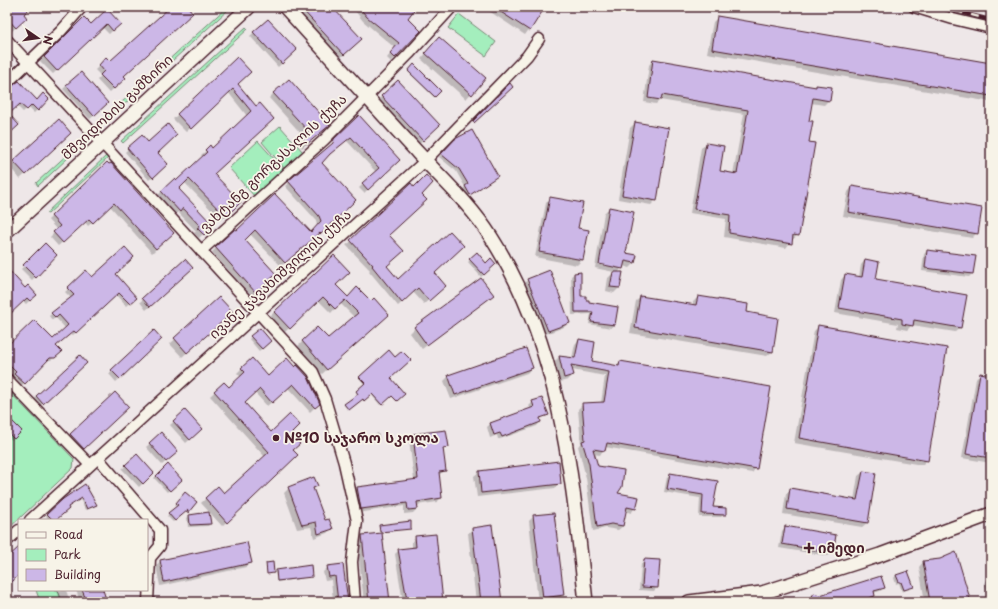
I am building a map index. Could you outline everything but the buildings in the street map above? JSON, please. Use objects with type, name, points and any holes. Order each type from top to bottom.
[{"type":"street","points":[[7,83],[61,31],[82,7]]},
{"type":"street","name":"მშვიდობის გამზირი","points":[[7,231],[249,7]]},
{"type":"street","name":"ვახტანგ გორგასალის ქუჩა","points":[[285,7],[425,161],[462,198],[491,236],[512,275],[538,334],[563,424],[575,506],[586,602]]},
{"type":"street","name":"ვახტანგ გორგასალის ქუჩა","points":[[201,251],[324,140],[443,19],[452,7]]},
{"type":"street","points":[[914,7],[953,19],[991,28]]},
{"type":"street","name":"ივანე ჯავახიშვილის ქუჩა","points":[[31,519],[257,312],[425,161],[527,56],[539,39]]},
{"type":"street","points":[[7,40],[314,372],[325,399],[344,463],[357,521],[352,562],[355,602]]},
{"type":"street","points":[[7,379],[90,465]]},
{"type":"street","points":[[98,458],[160,530],[160,546],[150,558],[148,602]]},
{"type":"street","points":[[689,602],[762,593],[880,555],[991,514]]},
{"type":"street","points":[[7,541],[18,531]]},
{"type":"green space","points":[[227,7],[229,9],[103,124],[101,121]]},
{"type":"green space","points":[[459,14],[496,42],[486,56],[448,28]]},
{"type":"green space","points":[[246,27],[248,29],[123,143],[121,141]]},
{"type":"green space","points":[[280,126],[303,152],[284,168],[262,142]]},
{"type":"green space","points":[[82,141],[84,143],[38,186],[36,183]]},
{"type":"green space","points":[[258,141],[285,171],[255,197],[229,168]]},
{"type":"green space","points":[[106,156],[108,158],[48,214],[46,213]]},
{"type":"green space","points":[[7,389],[74,459],[73,468],[7,530]]},
{"type":"green space","points":[[36,591],[58,591],[62,602],[40,602]]},
{"type":"railway","points":[[940,7],[991,20]]},
{"type":"place","name":"№10 საჯარო სკოლა","points":[[276,438]]},
{"type":"place","name":"იმედი","points":[[809,548]]}]
